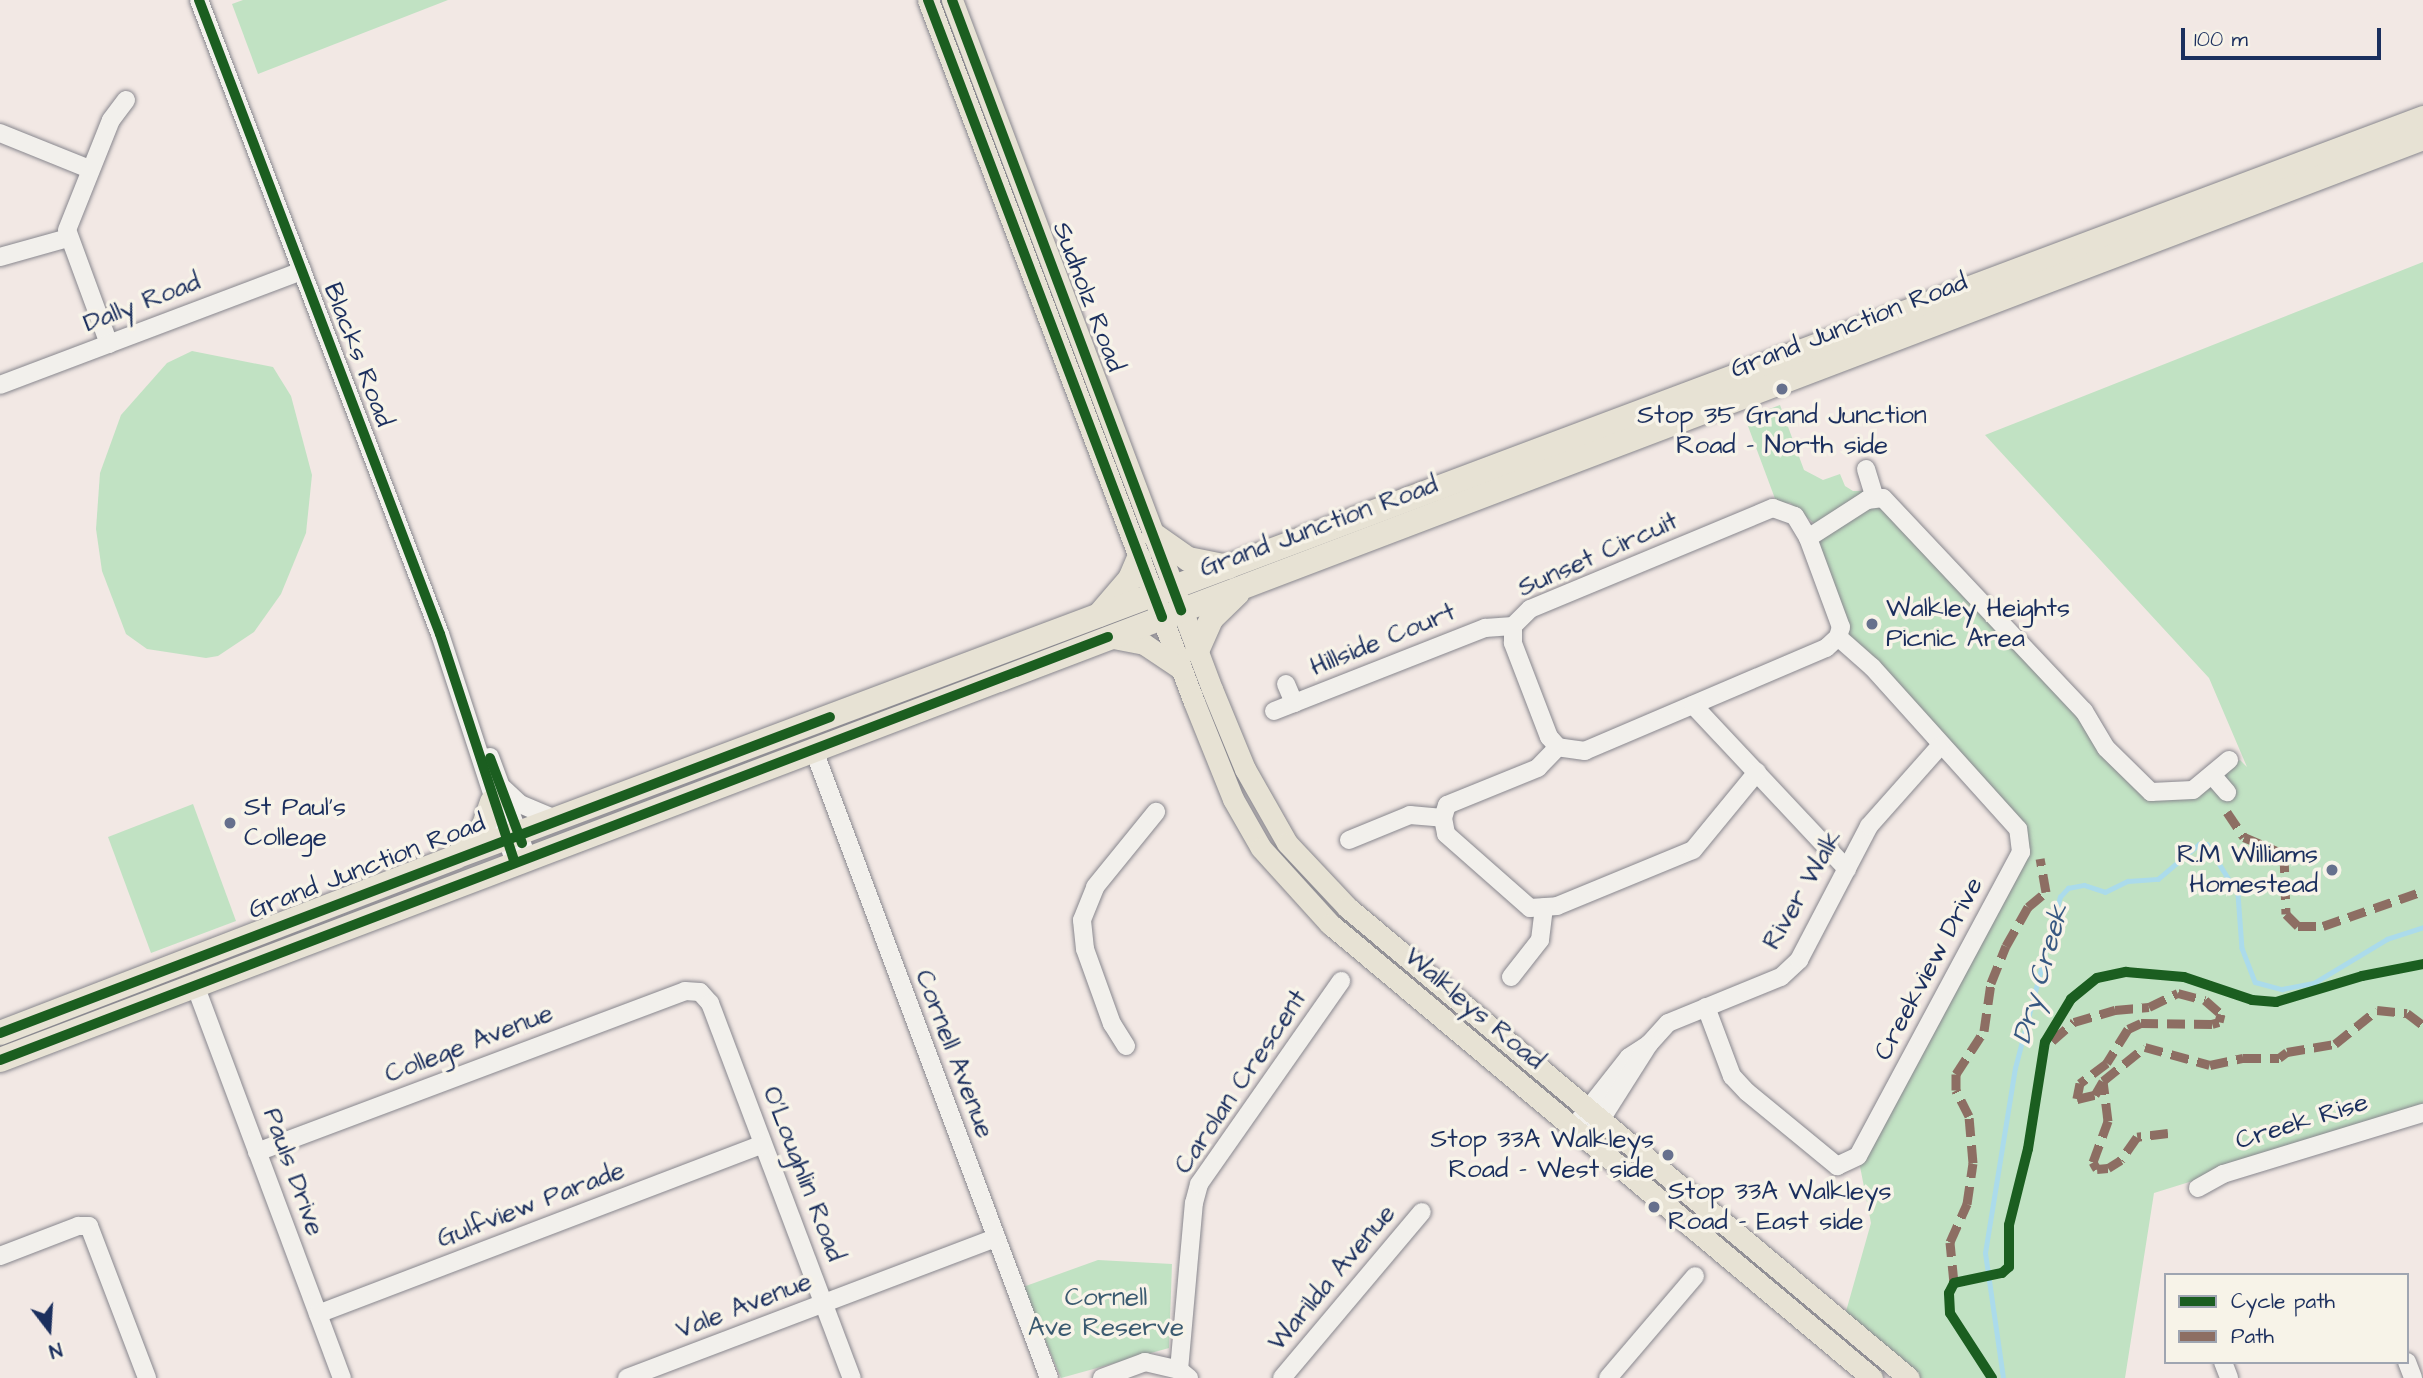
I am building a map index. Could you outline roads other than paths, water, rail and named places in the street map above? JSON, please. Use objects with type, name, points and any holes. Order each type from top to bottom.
[{"type":"highway","name":"Grand Junction Road","points":[[1239,577],[2423,118]]},
{"type":"highway","name":"Grand Junction Road","points":[[0,1060],[521,859],[808,738],[2423,138]]},
{"type":"highway","points":[[1154,535],[1188,559],[1239,577],[1189,660]]},
{"type":"highway","points":[[1102,628],[1139,558]]},
{"type":"highway","name":"Grand Junction Road","points":[[0,1033],[555,819],[808,738]]},
{"type":"highway","points":[[455,857],[482,831],[497,794]]},
{"type":"highway","points":[[184,961],[195,985]]},
{"type":"main road","name":"Sudholz Road","points":[[928,0],[1139,558],[1168,603]]},
{"type":"main road","name":"Sudholz Road","points":[[952,0],[1154,535],[1168,603]]},
{"type":"main road","name":"Walkleys Road","points":[[1168,603],[1233,799],[1282,876],[1330,924],[1872,1378]]},
{"type":"main road","points":[[1102,628],[1189,660]]},
{"type":"main road","name":"Walkleys Road","points":[[1189,660],[1275,825],[1302,862],[1347,907],[1909,1378]]},
{"type":"street","name":"Blacks Road","points":[[199,0],[521,859]]},
{"type":"street","points":[[109,344],[68,238],[69,220],[111,120],[127,100]]},
{"type":"street","points":[[0,133],[89,169]]},
{"type":"street","points":[[0,257],[68,238]]},
{"type":"street","name":"Dally Road","points":[[0,385],[302,271]]},
{"type":"street","points":[[1866,469],[1875,498]]},
{"type":"street","points":[[1808,538],[1875,498],[1883,498],[1901,513],[2084,711],[2106,748],[2151,792],[2193,790],[2229,760]]},
{"type":"street","name":"Sunset Circuit","points":[[1558,747],[1549,737],[1513,643],[1513,626],[1530,609],[1773,508],[1795,516],[1808,538],[1841,627],[1838,637]]},
{"type":"street","name":"Hillside Court","points":[[1274,711],[1485,628],[1513,626]]},
{"type":"street","points":[[1757,772],[1693,850],[1544,907],[1530,908],[1519,902],[1446,834],[1443,818],[1447,805],[1538,768],[1558,747],[1585,751],[1826,648],[1838,637]]},
{"type":"street","name":"Creekview Drive","points":[[1706,1007],[1732,1076],[1747,1092],[1837,1166],[1858,1156],[2021,852],[2018,829],[1940,746],[1872,667],[1838,637]]},
{"type":"street","points":[[1286,684],[1294,703]]},
{"type":"street","points":[[1693,705],[1847,869]]},
{"type":"street","name":"Cornell Avenue","points":[[808,738],[1049,1378]]},
{"type":"street","name":"River Walk","points":[[1580,1134],[1668,1023],[1781,977],[1798,960],[1869,826],[1940,746]]},
{"type":"street","points":[[2212,775],[2227,792]]},
{"type":"street","points":[[497,794],[555,819]]},
{"type":"street","points":[[1126,1046],[1112,1024],[1085,950],[1082,919],[1094,887],[1156,813]]},
{"type":"street","points":[[1349,840],[1410,815],[1443,818]]},
{"type":"street","points":[[1511,977],[1540,940],[1544,907]]},
{"type":"street","name":"Carolan Crescent","points":[[1184,1374],[1199,1184],[1341,981]]},
{"type":"street","name":"Pauls Drive","points":[[195,985],[342,1378]]},
{"type":"street","name":"College Avenue","points":[[257,1152],[685,991],[700,992]]},
{"type":"street","name":"O'Loughlin Road","points":[[700,992],[710,1003],[852,1378]]},
{"type":"street","name":"Creek Rise","points":[[2199,1188],[2223,1174],[2423,1113]]},
{"type":"street","name":"Gulfview Parade","points":[[318,1314],[764,1144]]},
{"type":"street","name":"Warilda Avenue","points":[[1282,1378],[1422,1212]]},
{"type":"street","points":[[0,1256],[78,1226],[89,1226],[147,1378]]},
{"type":"street","name":"Vale Avenue","points":[[627,1378],[996,1238]]},
{"type":"street","points":[[1608,1378],[1695,1276]]},
{"type":"street","points":[[1102,1378],[1145,1362],[1184,1374]]},
{"type":"waterway","name":"Dry Creek","points":[[2003,1378],[1985,1253],[2015,1068],[2060,897],[2068,888],[2084,885],[2105,892],[2128,881],[2158,879],[2199,844],[2207,844],[2238,894],[2242,948],[2255,982],[2282,989],[2314,983],[2387,939],[2423,927]]},
{"type":"place","name":"Stop 35 Grand Junction Road - North side","points":[[1782,389]]},
{"type":"place","name":"Walkley Heights Picnic Area","points":[[1872,624]]},
{"type":"place","name":"St Paul's College","points":[[230,823]]},
{"type":"place","name":"R.M Williams Homestead","points":[[2332,870]]},
{"type":"place","name":"Stop 33A Walkleys Road - West side","points":[[1668,1155]]},
{"type":"place","name":"Stop 33A Walkleys Road - East side","points":[[1654,1207]]},
{"type":"park label","name":"Cornell Ave Reserve","points":[[1106,1313]]}]
